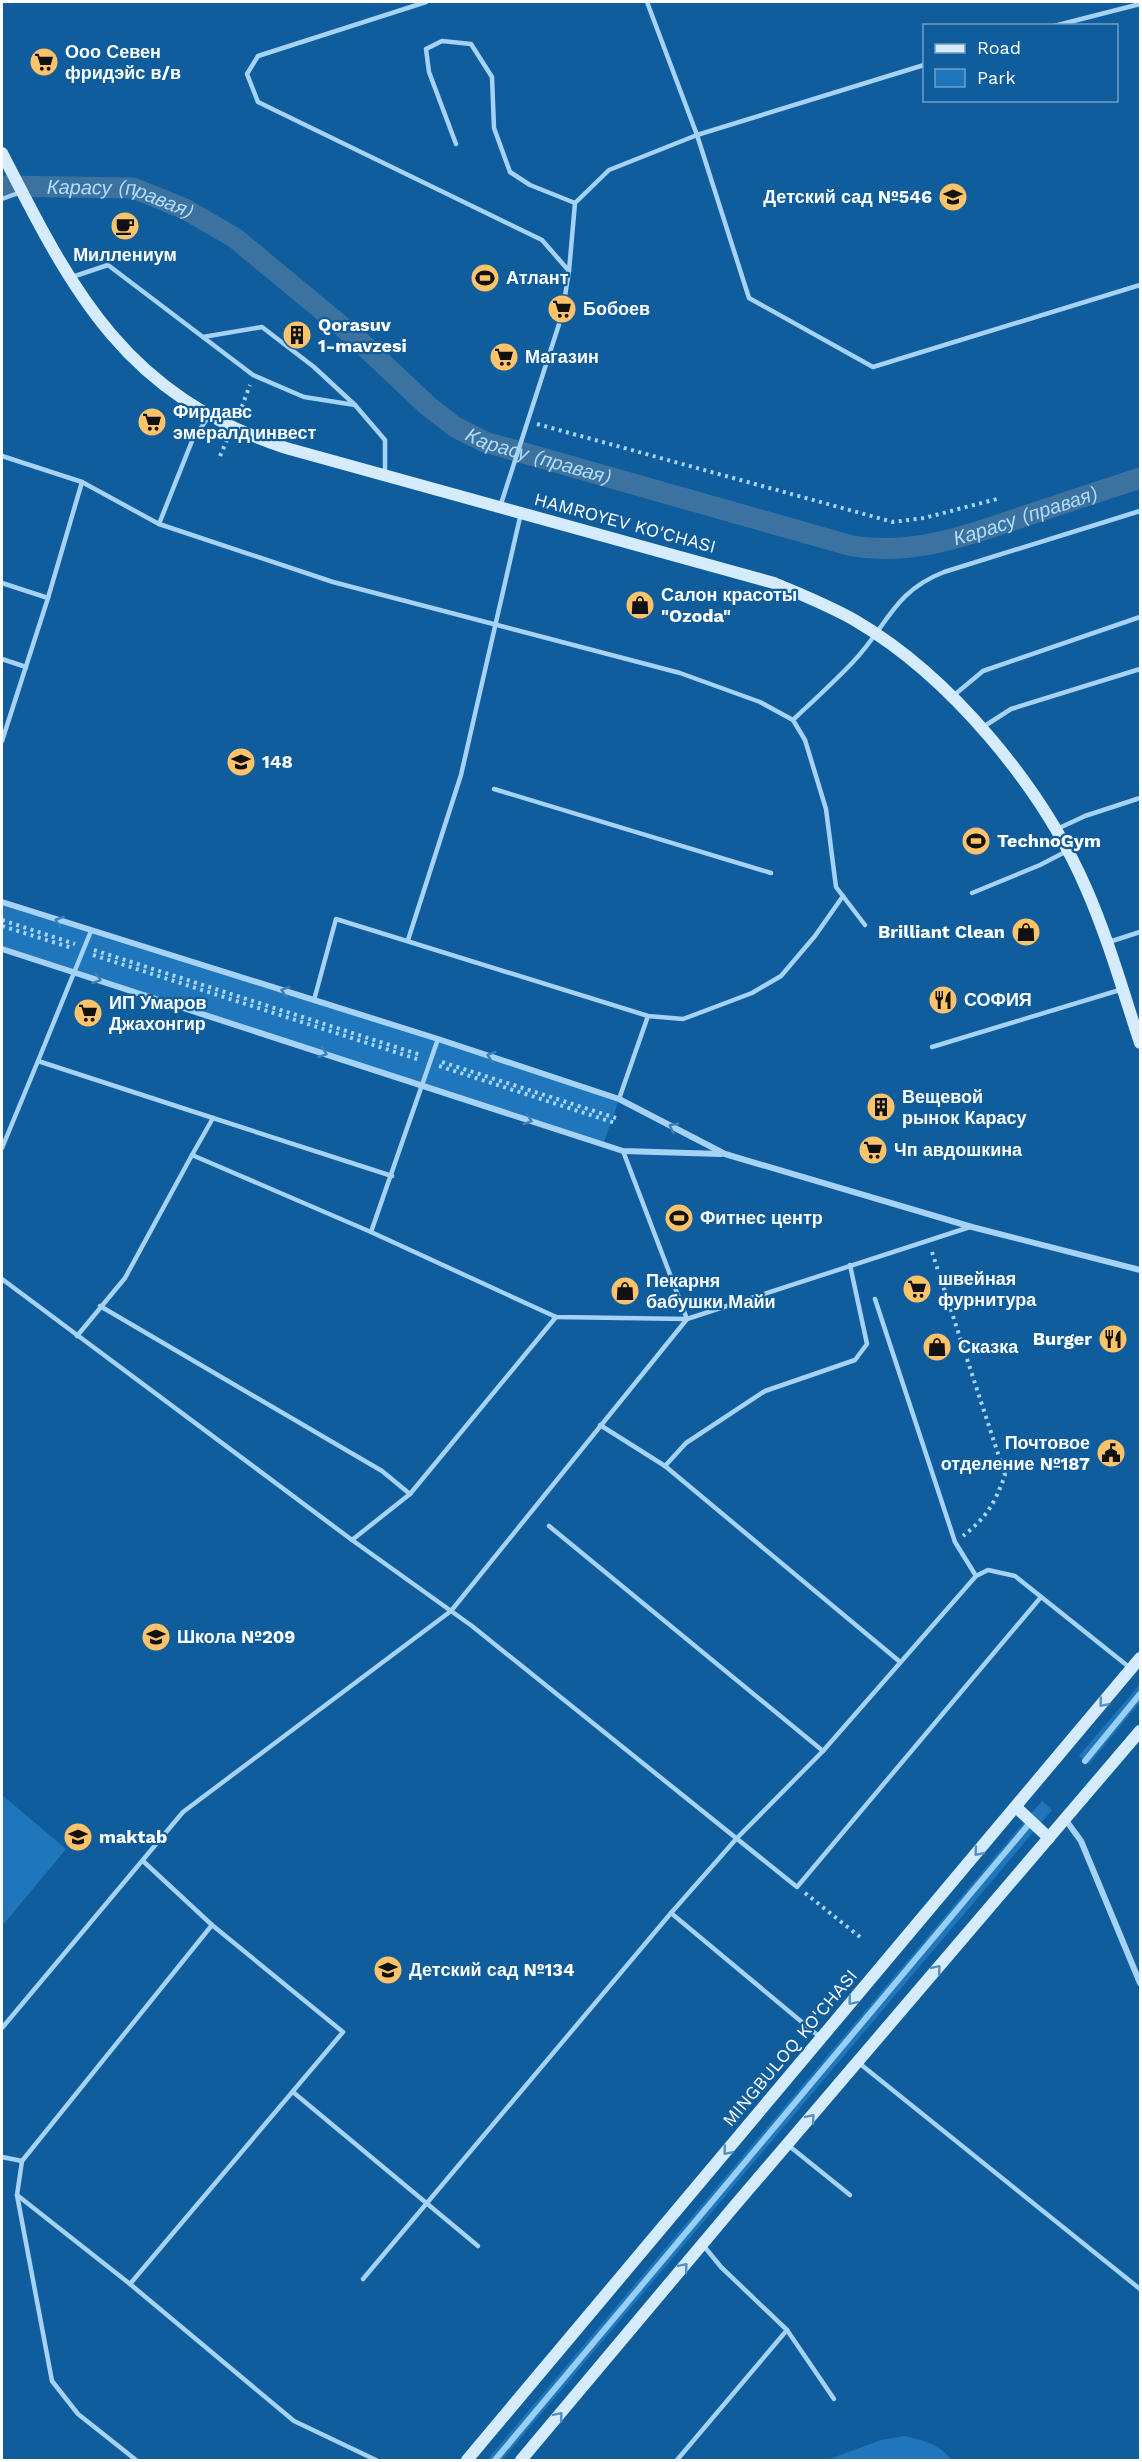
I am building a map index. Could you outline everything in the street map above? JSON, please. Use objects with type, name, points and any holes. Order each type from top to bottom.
[{"type":"main road","name":"HAMROYEV KO'CHASI","points":[[2,153],[68,279],[126,352],[174,393],[209,416],[254,437],[385,476],[774,583],[829,607],[876,634],[951,698],[981,729],[1020,777],[1055,830],[1086,887],[1107,942],[1140,1043]]},
{"type":"main road","name":"MINGBULOQ KO'CHASI","points":[[467,2460],[1140,1658]]},
{"type":"main road","points":[[521,2460],[1140,1731]]},
{"type":"main road","points":[[1016,1808],[1048,1838]]},
{"type":"street","points":[[2,902],[438,1039],[619,1099],[724,1154],[972,1227],[1140,1270]]},
{"type":"street","points":[[2,949],[623,1151],[724,1154]]},
{"type":"street","points":[[1065,1819],[1081,1841],[1140,1983]]},
{"type":"lane","points":[[426,2],[258,56],[247,74],[258,102],[542,240],[569,271]]},
{"type":"lane","points":[[647,2],[697,135],[749,298],[873,367],[1140,285]]},
{"type":"lane","points":[[1062,24],[1140,4]]},
{"type":"lane","points":[[456,144],[429,72],[426,49],[442,41],[471,44],[492,77],[494,128],[510,172],[530,185],[575,203]]},
{"type":"lane","points":[[500,508],[562,315],[569,271],[575,203],[609,170],[697,135],[923,65]]},
{"type":"lane","points":[[2,199],[21,192]]},
{"type":"lane","points":[[68,279],[108,265],[253,375],[304,397],[355,405]]},
{"type":"lane","points":[[202,337],[262,327],[314,367],[355,405],[385,440],[385,476]]},
{"type":"lane","points":[[159,524],[192,441],[209,416]]},
{"type":"lane","points":[[2,456],[82,482],[159,524],[333,582],[680,673],[760,702],[793,720],[806,740],[826,809],[836,886],[865,925]]},
{"type":"lane","points":[[2,741],[82,482]]},
{"type":"lane","points":[[793,720],[854,661],[876,634],[897,602],[916,585],[930,578],[1140,512]]},
{"type":"lane","points":[[408,940],[461,775],[521,513]]},
{"type":"lane","points":[[2,583],[48,598]]},
{"type":"lane","points":[[951,698],[983,671],[1140,616]]},
{"type":"lane","points":[[2,659],[26,667]]},
{"type":"lane","points":[[981,729],[1011,709],[1140,669]]},
{"type":"lane","points":[[494,789],[771,873]]},
{"type":"lane","points":[[1055,830],[1085,816],[1140,798]]},
{"type":"lane","points":[[972,893],[1040,865],[1067,850]]},
{"type":"lane","points":[[314,1000],[336,919],[648,1016],[683,1019],[752,993],[781,976],[815,936],[843,896]]},
{"type":"lane","points":[[2,1148],[91,931]]},
{"type":"lane","points":[[1107,942],[1140,932]]},
{"type":"lane","points":[[932,1047],[1123,989]]},
{"type":"lane","points":[[619,1099],[648,1016]]},
{"type":"lane","points":[[371,1232],[438,1039]]},
{"type":"lane","points":[[38,1062],[392,1176]]},
{"type":"lane","points":[[77,1336],[125,1278],[213,1118]]},
{"type":"lane","points":[[623,1151],[687,1319]]},
{"type":"lane","points":[[192,1155],[371,1232],[556,1317],[687,1319],[972,1227]]},
{"type":"lane","points":[[664,1466],[686,1443],[765,1391],[855,1360],[867,1344],[850,1265]]},
{"type":"lane","points":[[2,1279],[451,1611],[797,1887],[1041,1597]]},
{"type":"lane","points":[[875,1299],[955,1542],[976,1576]]},
{"type":"lane","points":[[100,1306],[382,1471],[410,1494]]},
{"type":"lane","points":[[352,1540],[410,1494],[556,1317]]},
{"type":"lane","points":[[2,2028],[183,1812],[451,1611],[687,1319]]},
{"type":"lane","points":[[600,1425],[664,1466],[899,1661]]},
{"type":"lane","points":[[549,1526],[823,1751]]},
{"type":"lane","points":[[363,2279],[670,1913],[737,1838],[823,1751],[899,1661],[976,1576],[988,1570],[1016,1576],[1131,1669]]},
{"type":"lane","points":[[130,2284],[343,2032],[212,1925],[142,1860]]},
{"type":"lane","points":[[670,1913],[821,2038]]},
{"type":"lane","points":[[136,2460],[78,2414],[52,2381],[17,2195],[22,2161],[212,1925]]},
{"type":"lane","points":[[858,2062],[1140,2289]]},
{"type":"lane","points":[[293,2092],[477,2246]]},
{"type":"lane","points":[[788,2145],[850,2195]]},
{"type":"lane","points":[[2,2157],[22,2161]]},
{"type":"lane","points":[[17,2195],[130,2284],[294,2421],[376,2460]]},
{"type":"lane","points":[[703,2245],[721,2266],[787,2330],[834,2399]]},
{"type":"lane","points":[[677,2460],[787,2330]]},
{"type":"path","points":[[528,422],[893,522],[924,518],[997,498]]},
{"type":"path","points":[[2,920],[84,949],[615,1121]]},
{"type":"path","points":[[2,926],[84,949]]},
{"type":"path","points":[[928,1240],[1005,1475],[994,1504],[976,1526],[955,1542]]},
{"type":"path","points":[[797,1887],[860,1937]]},
{"type":"green space","points":[[2,902],[619,1099],[603,1145],[2,949]]},
{"type":"green space","points":[[1140,1684],[1140,1702],[1089,1764],[1079,1756]]},
{"type":"green space","points":[[2,1795],[66,1849],[2,1926]]},
{"type":"green space","points":[[1042,1801],[1052,1810],[502,2460],[487,2460]]},
{"type":"green space","points":[[904,2436],[936,2446],[951,2460],[827,2460],[881,2440]]},
{"type":"waterway","name":"Карасу (правая)","points":[[2,186],[133,188],[185,209],[235,238],[357,339],[428,406],[455,427],[485,442],[852,546],[896,548],[938,542],[980,531],[1140,478]]},
{"type":"waterway","points":[[1085,1761],[1140,1694]]},
{"type":"waterway","points":[[495,2460],[1029,1824]]},
{"type":"place","name":"Ооо Севен фридэйс в/в","points":[[44,62]]},
{"type":"place","name":"Детский сад №546","points":[[953,197]]},
{"type":"place","name":"Миллениум","points":[[125,226]]},
{"type":"place","name":"Атлант","points":[[485,278]]},
{"type":"place","name":"Бобоев","points":[[562,309]]},
{"type":"place","name":"Qorasuv 1-mavzesi","points":[[297,335]]},
{"type":"place","name":"Магазин","points":[[504,357]]},
{"type":"place","name":"Фирдавс эмералд инвест","points":[[152,422]]},
{"type":"place","name":"Салон красоты \"Ozoda\"","points":[[640,605]]},
{"type":"place","name":"148","points":[[241,762]]},
{"type":"place","name":"TechnoGym","points":[[976,841]]},
{"type":"place","name":"Brilliant Clean","points":[[1026,932]]},
{"type":"place","name":"СОФИЯ","points":[[943,1000]]},
{"type":"place","name":"ИП Умаров Джахонгир","points":[[88,1013]]},
{"type":"place","name":"Вещевой рынок Карасу","points":[[881,1107]]},
{"type":"place","name":"Чп авдошкина","points":[[873,1150]]},
{"type":"place","name":"Фитнес центр","points":[[679,1218]]},
{"type":"place","name":"швейная фурнитура","points":[[917,1289]]},
{"type":"place","name":"Пекарня бабушки Майи","points":[[625,1291]]},
{"type":"place","name":"Burger","points":[[1113,1339]]},
{"type":"place","name":"Сказка","points":[[937,1347]]},
{"type":"place","name":"Почтовое отделение №187","points":[[1111,1453]]},
{"type":"place","name":"Школа №209","points":[[156,1637]]},
{"type":"place","name":"maktab","points":[[78,1837]]},
{"type":"place","name":"Детский сад №134","points":[[388,1970]]}]
